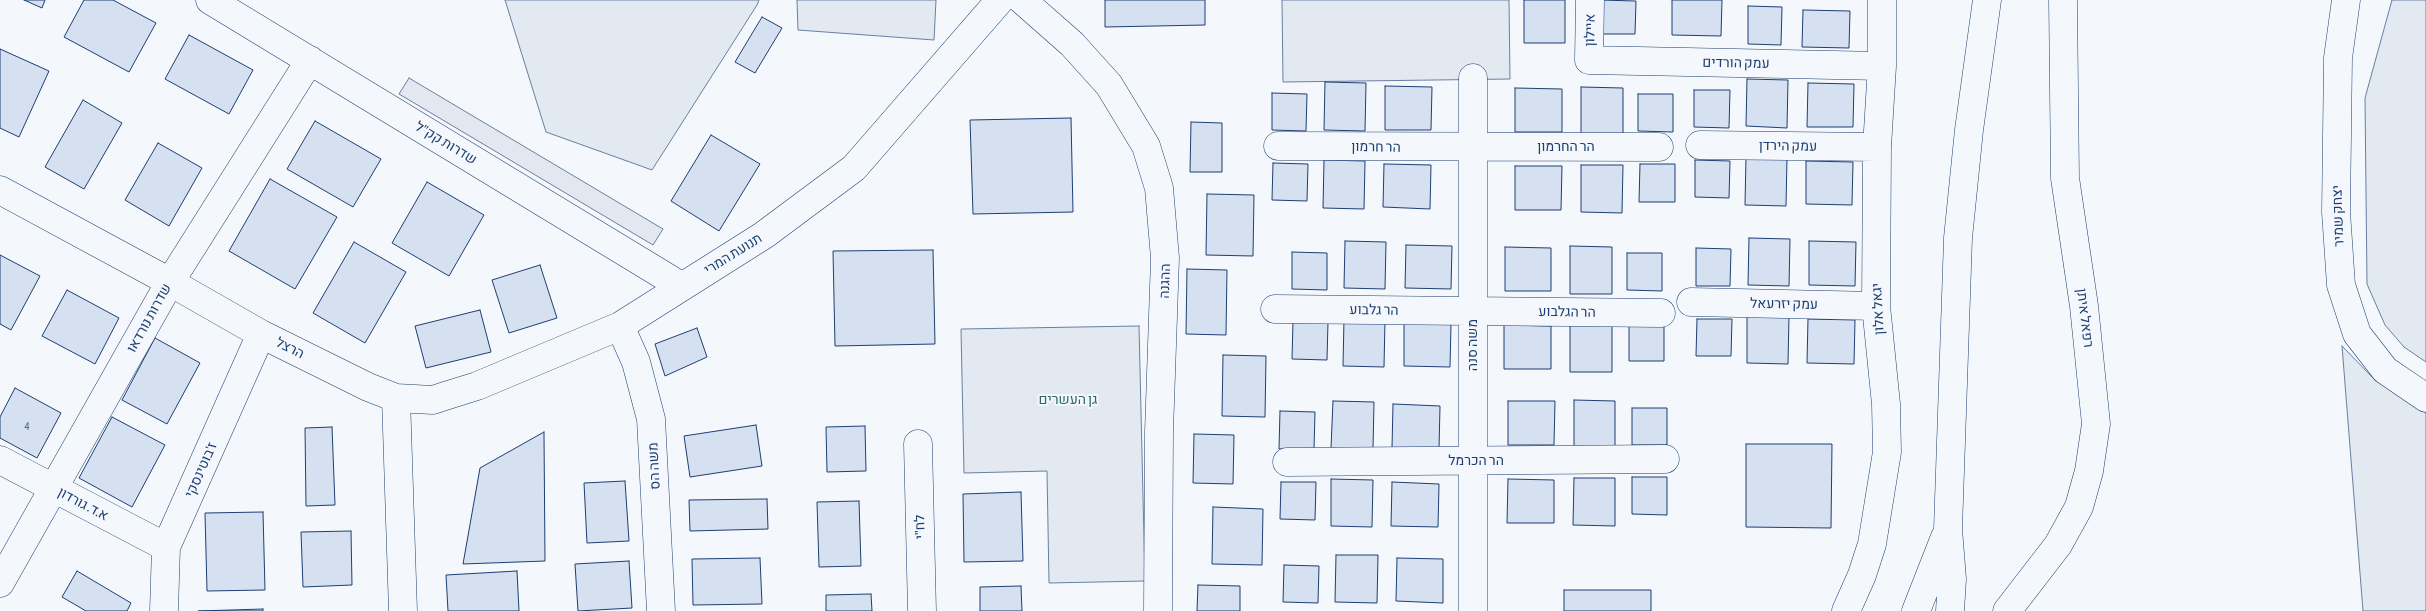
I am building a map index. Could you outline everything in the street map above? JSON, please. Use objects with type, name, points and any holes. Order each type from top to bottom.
[{"type":"street","name":"שדרות קק\"ל","points":[[210,0],[681,286]]},
{"type":"street","name":"תנועת המרי","points":[[396,398],[433,400],[477,386],[620,326],[764,235],[854,168],[1000,0]]},
{"type":"street","name":"ההגנה","points":[[1022,0],[1072,44],[1108,84],[1146,146],[1159,188],[1165,231],[1165,258],[1159,432],[1158,611]]},
{"type":"street","name":"איילון","points":[[1589,60],[1590,0]]},
{"type":"street","name":"יגאל אלון","points":[[1846,611],[1862,575],[1872,544],[1887,452],[1886,404],[1876,306],[1877,147],[1882,66],[1882,0]]},
{"type":"street","points":[[1950,611],[1952,579],[1948,529],[1958,238],[1967,147],[1987,0]]},
{"type":"street","name":"רפאל איתן","points":[[2012,607],[2058,545],[2079,508],[2090,471],[2096,424],[2084,306],[2065,178],[2062,0]]},
{"type":"street","name":"יצחק שמיר","points":[[2346,0],[2338,58],[2336,212],[2341,285],[2357,334],[2385,370],[2426,398]]},
{"type":"street","name":"שדרות נורדאו","points":[[0,583],[170,282],[310,60]]},
{"type":"street","name":"עמק הורדים","points":[[1589,60],[1882,66]]},
{"type":"street","name":"משה סנה","points":[[1473,78],[1473,611]]},
{"type":"street","name":"עמק הירדן","points":[[1700,145],[1877,147]]},
{"type":"street","name":"הר חרמון","points":[[1278,146],[1473,148]]},
{"type":"street","name":"הר החרמון","points":[[1473,148],[1659,147]]},
{"type":"street","name":"הרצל","points":[[0,190],[262,334],[368,387],[396,398]]},
{"type":"street","name":"עמק יזרעאל","points":[[1691,302],[1876,306]]},
{"type":"street","name":"הר גלבוע","points":[[1275,309],[1473,311]]},
{"type":"street","name":"הר הגלבוע","points":[[1473,311],[1661,312]]},
{"type":"street","name":"משה הס","points":[[620,326],[636,362],[651,419],[661,611]]},
{"type":"street","name":"ז'בוטינסקי","points":[[164,611],[166,547],[262,334]]},
{"type":"street","points":[[396,398],[403,611]]},
{"type":"street","name":"לח\"י","points":[[918,444],[922,611]]},
{"type":"street","name":"הר הכרמל","points":[[1288,462],[1665,459]]},
{"type":"street","name":"א.ד. גורדון","points":[[0,460],[166,547]]},
{"type":"street","points":[[1916,611],[1948,529]]},
{"type":"green space","points":[[505,0],[759,0],[652,170],[546,132]]},
{"type":"green space","points":[[797,0],[936,0],[934,40],[798,30]]},
{"type":"green space","points":[[1282,0],[1509,0],[1510,79],[1283,82]]},
{"type":"green space","points":[[2392,0],[2426,0],[2426,362],[2404,347],[2385,325],[2367,284],[2365,98]]},
{"type":"green space","name":"גן העשרים","points":[[1139,326],[1145,581],[1049,583],[1047,471],[964,473],[961,329]]},
{"type":"green space","points":[[2342,346],[2375,380],[2426,413],[2426,611],[2363,611]]},
{"type":"shaded area","points":[[409,78],[663,229],[653,245],[399,94]]},
{"type":"building","points":[[24,0],[45,0],[42,8]]},
{"type":"building","points":[[84,0],[113,0],[156,23],[129,72],[64,37]]},
{"type":"building","points":[[1105,0],[1205,0],[1205,25],[1105,27]]},
{"type":"building","points":[[1524,0],[1565,0],[1565,43],[1524,43]]},
{"type":"building","points":[[1600,0],[1636,1],[1635,34],[1599,34]]},
{"type":"building","points":[[1672,0],[1722,0],[1721,36],[1672,35]]},
{"type":"building","points":[[1748,6],[1782,7],[1781,45],[1748,44]]},
{"type":"building","points":[[1803,10],[1850,11],[1849,48],[1802,47]]},
{"type":"building","points":[[762,17],[782,28],[755,73],[735,62]]},
{"type":"building","points":[[189,35],[253,70],[229,114],[165,79]]},
{"type":"building","points":[[0,49],[49,71],[19,137],[0,128]]},
{"type":"building","points":[[1747,79],[1788,80],[1787,128],[1746,126]]},
{"type":"building","points":[[1325,82],[1366,83],[1365,131],[1324,130]]},
{"type":"building","points":[[1808,83],[1854,84],[1853,127],[1807,127]]},
{"type":"building","points":[[1385,86],[1432,87],[1431,130],[1385,130]]},
{"type":"building","points":[[1581,87],[1623,88],[1623,135],[1581,135]]},
{"type":"building","points":[[1515,88],[1562,89],[1562,132],[1515,132]]},
{"type":"building","points":[[1694,90],[1730,90],[1729,128],[1694,127]]},
{"type":"building","points":[[1272,93],[1307,94],[1306,131],[1272,130]]},
{"type":"building","points":[[1638,94],[1673,94],[1673,132],[1638,131]]},
{"type":"building","points":[[83,100],[122,123],[84,189],[45,167]]},
{"type":"building","points":[[1071,118],[1073,212],[973,214],[970,120]]},
{"type":"building","points":[[315,121],[381,159],[353,207],[287,169]]},
{"type":"building","points":[[1191,122],[1222,123],[1222,172],[1190,172]]},
{"type":"building","points":[[711,135],[760,164],[719,231],[671,201]]},
{"type":"building","points":[[158,143],[202,168],[169,226],[125,200]]},
{"type":"building","points":[[1746,157],[1787,158],[1786,206],[1745,205]]},
{"type":"building","points":[[1324,160],[1365,161],[1364,209],[1323,208]]},
{"type":"building","points":[[1695,160],[1730,161],[1729,198],[1695,197]]},
{"type":"building","points":[[1806,161],[1853,162],[1852,205],[1806,204]]},
{"type":"building","points":[[1273,163],[1308,164],[1307,201],[1272,200]]},
{"type":"building","points":[[1384,164],[1431,165],[1430,209],[1383,207]]},
{"type":"building","points":[[1640,164],[1675,164],[1675,202],[1639,202]]},
{"type":"building","points":[[1581,165],[1623,165],[1622,213],[1581,212]]},
{"type":"building","points":[[1515,166],[1562,166],[1561,210],[1515,210]]},
{"type":"building","points":[[270,179],[337,217],[295,289],[229,251]]},
{"type":"building","points":[[427,182],[484,215],[449,276],[392,243]]},
{"type":"building","points":[[1207,194],[1254,195],[1253,256],[1206,255]]},
{"type":"building","points":[[1749,238],[1790,239],[1789,286],[1748,285]]},
{"type":"building","points":[[1345,241],[1386,242],[1385,289],[1344,288]]},
{"type":"building","points":[[1809,241],[1856,242],[1855,286],[1809,285]]},
{"type":"building","points":[[354,242],[406,272],[365,343],[313,313]]},
{"type":"building","points":[[1406,245],[1452,246],[1451,289],[1405,288]]},
{"type":"building","points":[[1570,246],[1612,247],[1612,294],[1570,294]]},
{"type":"building","points":[[1505,247],[1551,248],[1551,291],[1505,291]]},
{"type":"building","points":[[1696,248],[1731,249],[1730,286],[1696,286]]},
{"type":"building","points":[[933,250],[935,344],[835,346],[833,251]]},
{"type":"building","points":[[1292,252],[1327,253],[1327,290],[1292,289]]},
{"type":"building","points":[[1627,253],[1662,253],[1662,291],[1627,290]]},
{"type":"building","points":[[0,255],[40,276],[11,330],[0,324]]},
{"type":"building","points":[[540,265],[557,318],[509,333],[492,280]]},
{"type":"building","points":[[1187,269],[1227,270],[1226,335],[1186,334]]},
{"type":"building","points":[[67,290],[119,318],[95,364],[42,336]]},
{"type":"building","points":[[480,310],[491,352],[426,368],[415,326]]},
{"type":"building","points":[[1747,316],[1789,316],[1788,364],[1747,363]]},
{"type":"building","points":[[1344,319],[1385,320],[1384,367],[1343,366]]},
{"type":"building","points":[[1697,319],[1732,319],[1731,356],[1696,356]]},
{"type":"building","points":[[1808,319],[1855,320],[1854,364],[1807,363]]},
{"type":"building","points":[[1293,322],[1328,322],[1327,360],[1292,359]]},
{"type":"building","points":[[1404,323],[1451,324],[1450,367],[1404,366]]},
{"type":"building","points":[[1629,323],[1664,324],[1664,361],[1629,361]]},
{"type":"building","points":[[1570,324],[1612,324],[1612,372],[1570,372]]},
{"type":"building","points":[[1504,325],[1551,326],[1551,369],[1504,369]]},
{"type":"building","points":[[697,328],[707,357],[665,376],[655,344]]},
{"type":"building","points":[[155,338],[200,363],[167,424],[122,400]]},
{"type":"building","points":[[1223,355],[1266,356],[1265,417],[1222,416]]},
{"type":"building","points":[[15,388],[61,413],[37,458],[0,438],[0,417]]},
{"type":"building","points":[[1574,400],[1615,401],[1615,448],[1574,448]]},
{"type":"building","points":[[1333,401],[1374,402],[1373,449],[1331,448]]},
{"type":"building","points":[[1508,401],[1555,401],[1554,445],[1508,445]]},
{"type":"building","points":[[1393,404],[1440,406],[1439,449],[1392,448]]},
{"type":"building","points":[[1632,408],[1667,408],[1667,445],[1632,445]]},
{"type":"building","points":[[1280,411],[1315,412],[1314,449],[1279,449]]},
{"type":"building","points":[[112,417],[165,445],[132,507],[79,478]]},
{"type":"building","points":[[756,425],[762,466],[690,477],[684,436]]},
{"type":"building","points":[[865,426],[866,471],[827,472],[826,427]]},
{"type":"building","points":[[332,427],[335,505],[306,506],[305,428]]},
{"type":"building","points":[[544,432],[545,561],[463,564],[480,468]]},
{"type":"building","points":[[1194,434],[1234,435],[1233,484],[1193,483]]},
{"type":"building","points":[[1746,444],[1832,444],[1831,528],[1746,527]]},
{"type":"building","points":[[1632,477],[1667,477],[1667,515],[1632,514]]},
{"type":"building","points":[[1574,478],[1615,478],[1615,526],[1573,525]]},
{"type":"building","points":[[1331,479],[1373,480],[1372,527],[1331,526]]},
{"type":"building","points":[[1508,479],[1554,480],[1554,523],[1507,523]]},
{"type":"building","points":[[625,481],[629,541],[587,543],[584,483]]},
{"type":"building","points":[[1281,482],[1316,482],[1315,520],[1280,519]]},
{"type":"building","points":[[1392,482],[1439,484],[1438,527],[1391,526]]},
{"type":"building","points":[[1021,492],[1023,561],[964,562],[963,494]]},
{"type":"building","points":[[767,499],[768,529],[690,531],[689,500]]},
{"type":"building","points":[[859,501],[861,566],[819,567],[817,502]]},
{"type":"building","points":[[1213,507],[1263,509],[1262,565],[1212,564]]},
{"type":"building","points":[[263,512],[265,590],[207,591],[205,513]]},
{"type":"building","points":[[351,531],[352,585],[303,587],[301,532]]},
{"type":"building","points":[[1336,555],[1378,555],[1377,603],[1335,602]]},
{"type":"building","points":[[760,558],[762,604],[693,605],[692,559]]},
{"type":"building","points":[[1397,558],[1443,559],[1443,603],[1396,601]]},
{"type":"building","points":[[629,561],[632,608],[578,611],[575,564]]},
{"type":"building","points":[[1284,565],[1319,566],[1318,603],[1283,602]]},
{"type":"building","points":[[77,571],[131,603],[127,611],[86,611],[62,597]]},
{"type":"building","points":[[517,571],[519,611],[448,611],[446,575]]},
{"type":"building","points":[[1198,585],[1240,586],[1240,611],[1197,611]]},
{"type":"building","points":[[1021,586],[1022,611],[980,611],[980,587]]},
{"type":"building","points":[[1564,590],[1651,590],[1651,611],[1564,611]]},
{"type":"building","points":[[871,594],[872,611],[826,611],[826,595]]},
{"type":"building","points":[[263,609],[263,611],[198,611]]}]
